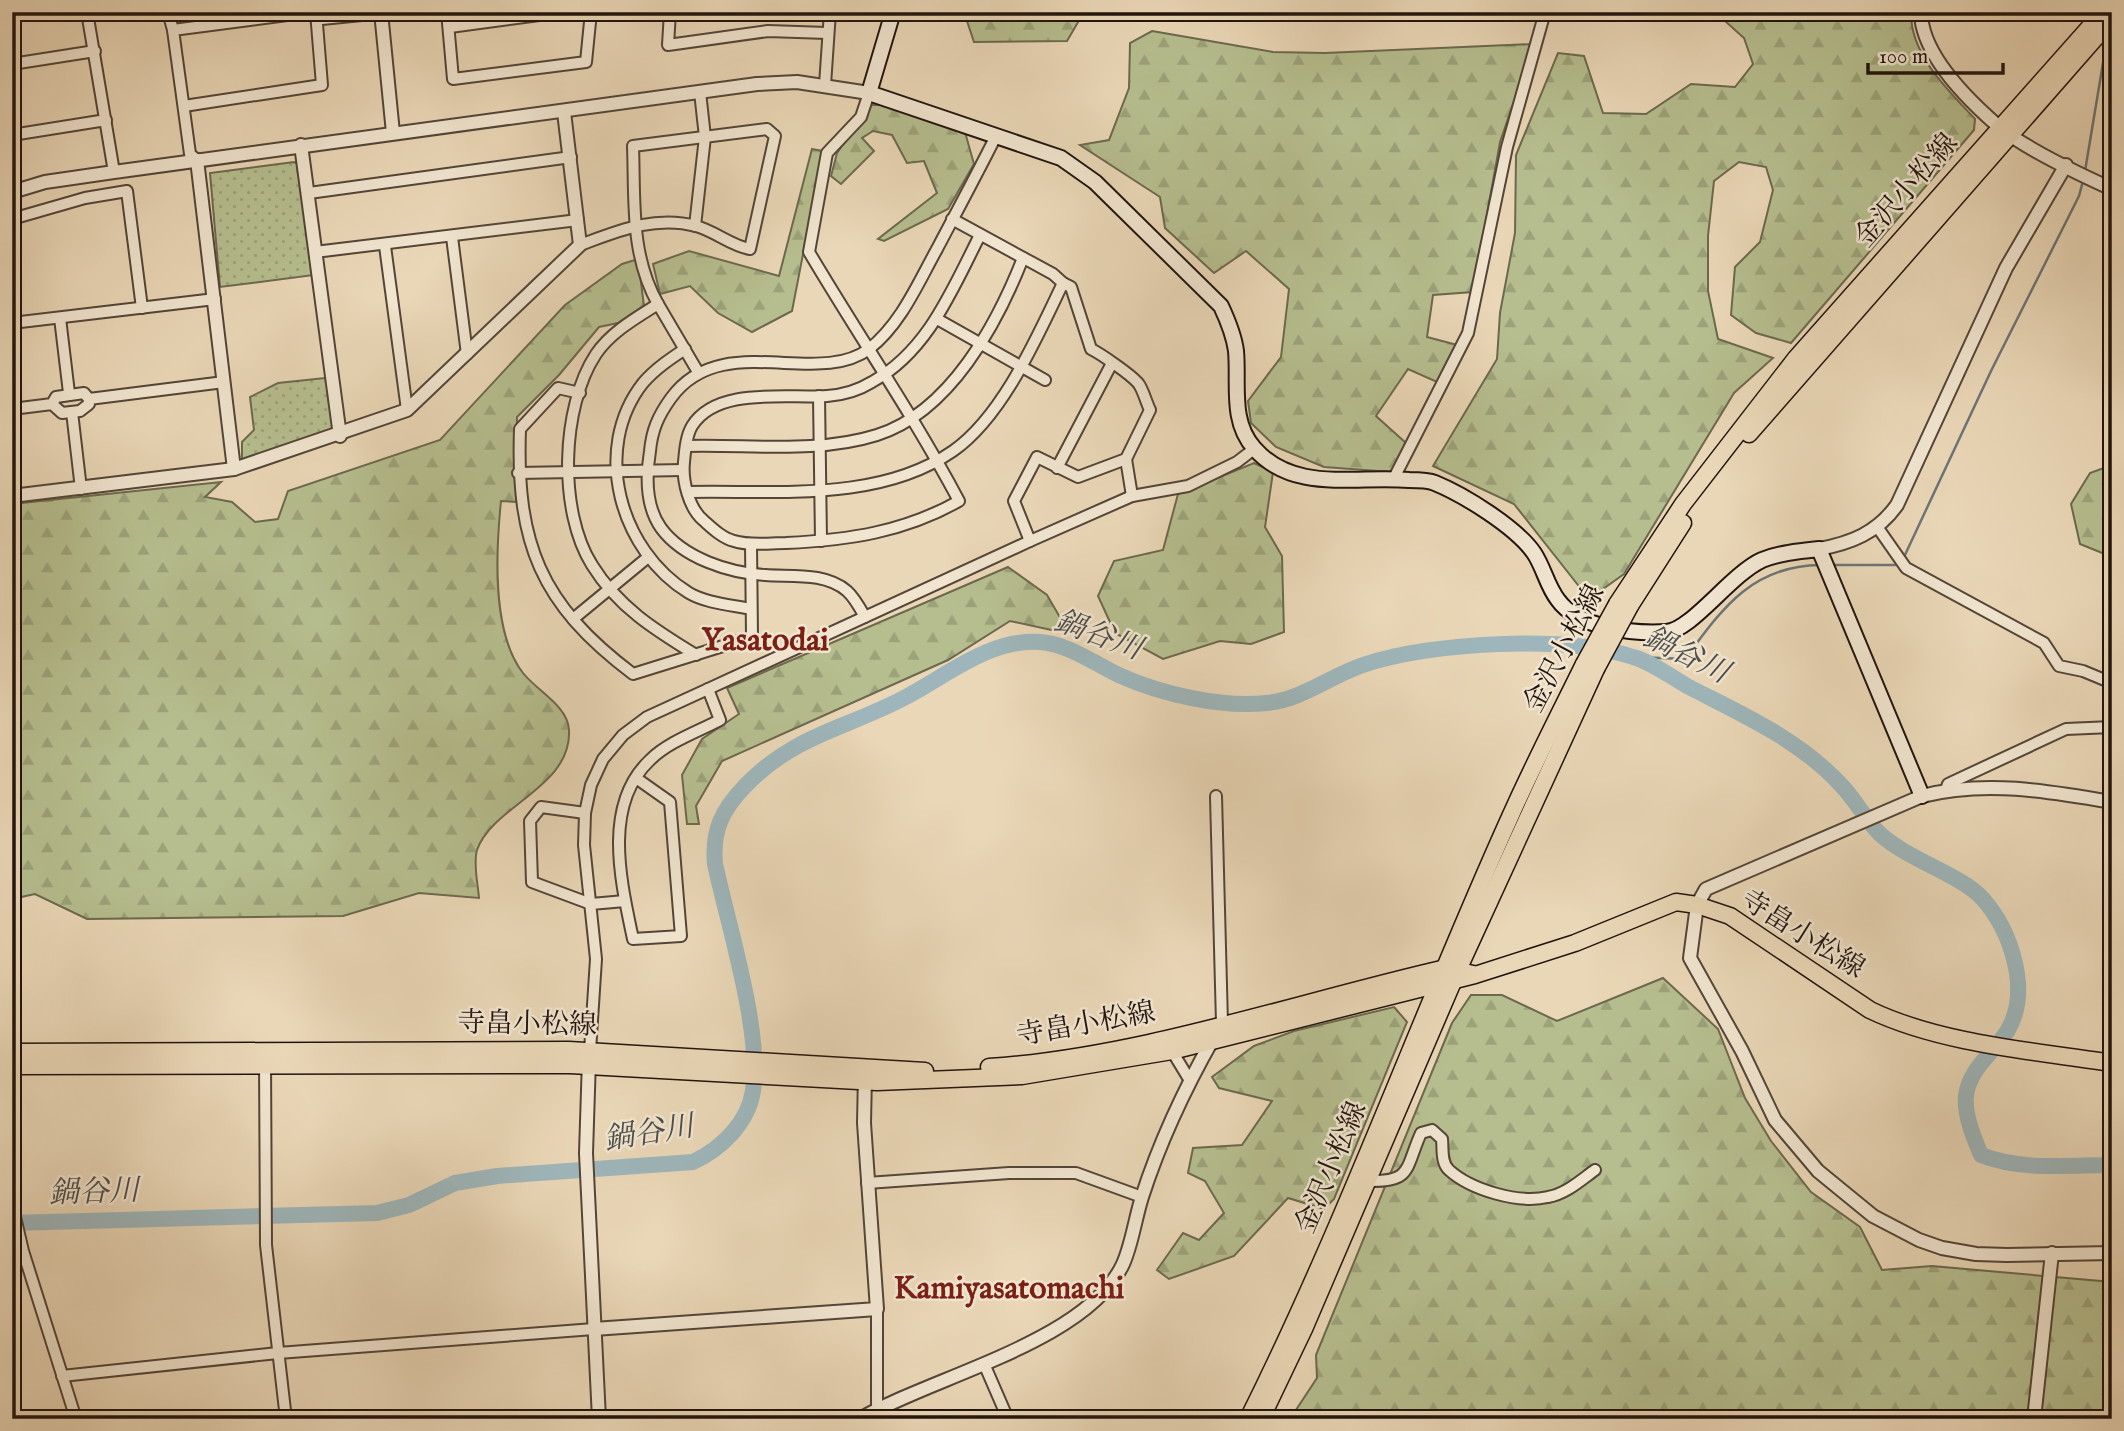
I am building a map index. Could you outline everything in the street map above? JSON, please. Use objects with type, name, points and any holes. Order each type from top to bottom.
[{"type":"main road","points":[[893,12],[869,93],[1061,158],[1095,182],[1221,306],[1230,324],[1236,350],[1238,415],[1254,449],[1280,469],[1310,479],[1394,478],[1433,482],[1514,531],[1534,554],[1558,601],[1575,618],[1609,626],[1652,632],[1670,632],[1683,628],[1732,579],[1762,560],[1820,553],[1922,796]]},
{"type":"main road","name":"金沢小松線","points":[[1261,1419],[1369,1181],[1510,816],[1624,605],[1683,504],[1749,415],[2080,45],[2103,12]]},
{"type":"main road","name":"金沢小松線","points":[[2080,45],[2112,19]]},
{"type":"main road","name":"寺畠小松線","points":[[865,1075],[1021,1065],[1142,1044],[1222,1023],[1449,975],[1475,975],[1575,943],[1676,902],[1698,905],[1730,916],[1870,1010],[1891,1020],[1979,1041],[2112,1063]]},
{"type":"main road","name":"金沢小松線","points":[[1248,1419],[1285,1343],[1449,975]]},
{"type":"main road","name":"寺畠小松線","points":[[12,1052],[589,1059],[865,1075],[1022,1076],[1172,1051],[1449,975]]},
{"type":"main road","name":"寺畠小松線","points":[[12,1066],[265,1057]]},
{"type":"street","points":[[87,12],[114,172]]},
{"type":"street","points":[[168,12],[173,30],[190,154],[197,160],[234,469]]},
{"type":"street","points":[[173,30],[236,16],[310,12],[322,19],[385,13],[393,133]]},
{"type":"street","points":[[447,12],[453,79],[586,62],[592,12]]},
{"type":"street","points":[[450,27],[562,12]]},
{"type":"street","points":[[670,12],[668,45],[768,31],[827,33]]},
{"type":"street","points":[[825,85],[830,12]]},
{"type":"street","points":[[1394,478],[1468,333],[1507,147],[1545,12]]},
{"type":"street","points":[[1920,12],[1922,32],[1929,49],[2004,130],[2112,189]]},
{"type":"street","points":[[184,106],[322,85],[316,14]]},
{"type":"street","points":[[12,64],[95,51]]},
{"type":"street","points":[[12,192],[45,182],[757,84],[825,85],[869,93],[860,117],[827,153],[809,252],[867,350],[884,373],[937,460],[959,501],[917,523],[890,531],[821,541],[751,544],[732,541],[695,513],[683,470],[685,446],[692,425],[708,412],[735,400],[755,396],[819,396],[855,390],[884,373],[906,357],[937,319],[980,235]]},
{"type":"street","points":[[695,226],[705,137],[699,92]]},
{"type":"street","points":[[564,112],[580,245]]},
{"type":"street","points":[[12,135],[106,120]]},
{"type":"street","points":[[12,496],[234,469],[340,436],[407,410],[580,245],[637,224],[695,226],[750,249],[775,136],[767,129],[633,146],[637,224],[636,250],[648,287],[698,372]]},
{"type":"street","points":[[865,617],[847,591],[825,579],[749,573],[696,556],[677,545],[654,517],[648,470],[651,441],[659,413],[677,389],[698,372],[709,367],[747,363],[834,361],[867,350],[902,313],[996,136]]},
{"type":"street","points":[[301,145],[340,436]]},
{"type":"street","points":[[309,193],[571,158]]},
{"type":"street","points":[[1820,553],[1878,528],[1904,493],[2006,268],[2068,166]]},
{"type":"street","points":[[12,219],[85,198],[127,191],[142,308]]},
{"type":"street","points":[[952,219],[1053,274],[1071,287],[1091,349],[1108,358],[1111,365],[1138,383],[1150,410],[1126,459],[1132,496]]},
{"type":"street","points":[[315,252],[385,246],[578,220]]},
{"type":"street","points":[[452,237],[467,354]]},
{"type":"street","points":[[385,246],[407,410]]},
{"type":"street","points":[[685,446],[820,444],[875,436],[911,419],[948,386],[980,342],[1023,258]]},
{"type":"street","points":[[688,492],[820,489],[894,479],[937,460],[968,437],[1023,366],[1063,283]]},
{"type":"street","points":[[12,323],[215,299]]},
{"type":"street","points":[[658,304],[616,332],[596,355],[580,393],[567,472],[568,503],[576,531],[591,564],[610,589],[636,617],[695,655]]},
{"type":"street","points":[[60,318],[69,393]]},
{"type":"street","points":[[937,319],[1045,380]]},
{"type":"street","points":[[685,349],[644,382],[630,403],[616,452],[616,471],[628,518],[647,558],[691,594],[751,609]]},
{"type":"street","points":[[1057,468],[1111,365]]},
{"type":"street","points":[[89,399],[224,382]]},
{"type":"street","points":[[580,393],[558,388],[520,429],[518,473],[523,517],[541,575],[573,619],[611,658],[632,674],[752,637],[749,573],[751,544]]},
{"type":"street","points":[[12,409],[52,404],[62,413],[80,411],[89,404],[89,399],[84,393],[69,393],[56,397],[52,404]]},
{"type":"street","points":[[819,396],[821,541]]},
{"type":"street","points":[[72,412],[81,489]]},
{"type":"street","points":[[599,1419],[586,1153],[596,959],[584,845],[585,813],[592,785],[603,759],[624,735],[648,717],[1132,496],[1188,486],[1237,462],[1254,449]]},
{"type":"street","points":[[1030,541],[1014,501],[1037,457],[1078,477],[1126,459]]},
{"type":"street","points":[[518,473],[683,470]]},
{"type":"street","points":[[1878,528],[1906,568],[2044,643],[2059,666],[2083,671],[2112,683]]},
{"type":"street","points":[[573,619],[647,558]]},
{"type":"street","points":[[636,778],[670,802],[681,936],[633,939],[625,901],[618,823],[629,787],[648,761],[662,750],[720,720],[708,689]]},
{"type":"street","points":[[1946,790],[1948,783],[2066,729],[2112,727]]},
{"type":"street","points":[[2112,802],[2036,789],[1946,790],[1922,796],[1706,889],[1698,905],[1690,958],[1736,1040],[1775,1120],[1818,1171],[1873,1216],[1919,1240],[1976,1254],[2112,1253]]},
{"type":"street","points":[[860,1419],[905,1394],[985,1366],[1070,1320],[1102,1293],[1123,1265],[1142,1197],[1189,1079],[1222,1023],[1216,796]]},
{"type":"street","points":[[585,813],[541,807],[530,821],[532,881],[591,904],[625,901]]},
{"type":"street","points":[[1172,1051],[1189,1079]]},
{"type":"street","points":[[265,1057],[266,1245],[286,1419]]},
{"type":"street","points":[[865,1075],[867,1183],[877,1309],[877,1409]]},
{"type":"street","points":[[1369,1181],[1395,1181],[1401,1177],[1421,1133],[1432,1130],[1442,1139],[1443,1158],[1449,1170],[1503,1196],[1547,1198],[1563,1192],[1595,1170]]},
{"type":"street","points":[[867,1183],[1009,1173],[1076,1173],[1142,1197]]},
{"type":"street","points":[[12,1204],[23,1251],[76,1419]]},
{"type":"street","points":[[2034,1419],[2052,1253]]},
{"type":"street","points":[[62,1376],[278,1353],[877,1309]]},
{"type":"street","points":[[985,1366],[1008,1419]]},
{"type":"green space","points":[[964,12],[1084,12],[1067,41],[974,42]]},
{"type":"green space","points":[[1715,12],[1911,12],[1912,28],[1924,57],[1932,71],[1975,119],[1974,130],[1791,343],[1756,333],[1731,315],[1735,267],[1760,242],[1773,190],[1766,167],[1739,162],[1714,181],[1708,236],[1708,291],[1718,339],[1773,358],[1734,393],[1624,574],[1589,599],[1514,504],[1433,466],[1497,359],[1500,313],[1515,233],[1516,155],[1558,53],[1584,56],[1603,113],[1646,114],[1691,84],[1735,87],[1753,64],[1744,38]]},
{"type":"green space","points":[[1152,31],[1273,52],[1325,53],[1534,44],[1500,142],[1473,292],[1433,295],[1427,337],[1457,345],[1437,382],[1408,369],[1376,416],[1406,443],[1391,472],[1324,467],[1276,447],[1251,423],[1248,401],[1281,357],[1289,289],[1246,251],[1214,273],[1165,228],[1160,197],[1080,145],[1109,140],[1129,88],[1130,43]]},
{"type":"green space","points":[[872,105],[885,105],[965,132],[974,164],[948,209],[884,241],[878,239],[937,193],[924,161],[907,163],[892,135],[873,131],[862,138],[874,151],[841,184],[831,176],[837,153]]},
{"type":"green space","points":[[812,149],[823,151],[792,311],[752,332],[718,313],[690,286],[660,294],[653,264],[689,251],[779,276]]},
{"type":"green space","points":[[294,162],[298,164],[314,275],[220,287],[210,173]]},
{"type":"green space","points":[[638,259],[644,306],[618,323],[599,327],[559,375],[517,417],[516,502],[501,501],[499,521],[497,566],[501,613],[505,636],[513,656],[529,680],[558,706],[569,730],[567,750],[558,766],[545,781],[499,820],[486,834],[477,850],[479,898],[419,893],[343,916],[87,919],[35,894],[12,899],[12,504],[221,482],[205,497],[232,502],[255,522],[278,519],[288,491],[440,440],[565,305],[622,264]]},
{"type":"green space","points":[[325,378],[328,380],[334,429],[245,462],[242,459],[242,442],[254,430],[250,397],[278,383]]},
{"type":"green space","points":[[1254,463],[1273,472],[1265,527],[1282,556],[1284,632],[1251,644],[1220,641],[1163,659],[1115,633],[1098,596],[1114,561],[1163,550],[1178,494]]},
{"type":"green space","points":[[2112,465],[2112,557],[2080,544],[2071,504],[2090,473]]},
{"type":"green space","points":[[1008,567],[1047,595],[1065,626],[1056,631],[1010,621],[948,660],[722,761],[696,806],[699,824],[687,824],[682,775],[702,739],[739,714],[727,688]]},
{"type":"green space","points":[[1663,978],[1718,1029],[1745,1098],[1771,1141],[1811,1192],[1860,1227],[1882,1270],[1932,1266],[2112,1282],[2112,1419],[1290,1419],[1317,1378],[1316,1355],[1452,1023],[1471,995],[1502,995],[1557,1021]]},
{"type":"green space","points":[[1394,1007],[1407,1022],[1334,1199],[1324,1209],[1288,1198],[1234,1256],[1169,1279],[1157,1270],[1183,1233],[1199,1240],[1224,1213],[1205,1181],[1188,1173],[1193,1148],[1242,1145],[1272,1101],[1219,1088],[1212,1077],[1254,1046],[1294,1031]]},
{"type":"waterway","points":[[2085,171],[2108,33]]},
{"type":"waterway","points":[[1904,557],[1991,371],[2079,196],[2083,181]]},
{"type":"waterway","points":[[1830,565],[1895,565],[1900,562]]},
{"type":"waterway","points":[[1636,657],[1685,659],[1726,608],[1757,582],[1796,567],[1820,565]]},
{"type":"waterway","name":"鍋谷川","points":[[12,1223],[377,1213],[409,1205],[455,1183],[497,1176],[693,1162],[703,1157],[732,1134],[745,1114],[753,1091],[753,1039],[748,1009],[715,864],[715,841],[725,812],[737,795],[763,769],[801,744],[882,709],[969,660],[1022,642],[1061,646],[1154,689],[1192,698],[1249,704],[1292,697],[1363,665],[1391,657],[1460,647],[1498,644],[1572,646],[1605,650],[1647,662],[1768,729],[1807,754],[1846,791],[1879,833],[1904,851],[1974,890],[1993,912],[2002,927],[2015,962],[2018,997],[2008,1030],[1977,1069],[1968,1086],[1967,1111],[1981,1155],[2029,1165],[2112,1165]]},
{"type":"district","name":"Yasatodai","points":[[765,641]]},
{"type":"district","name":"Kamiyasatomachi","points":[[1009,1289]]}]
